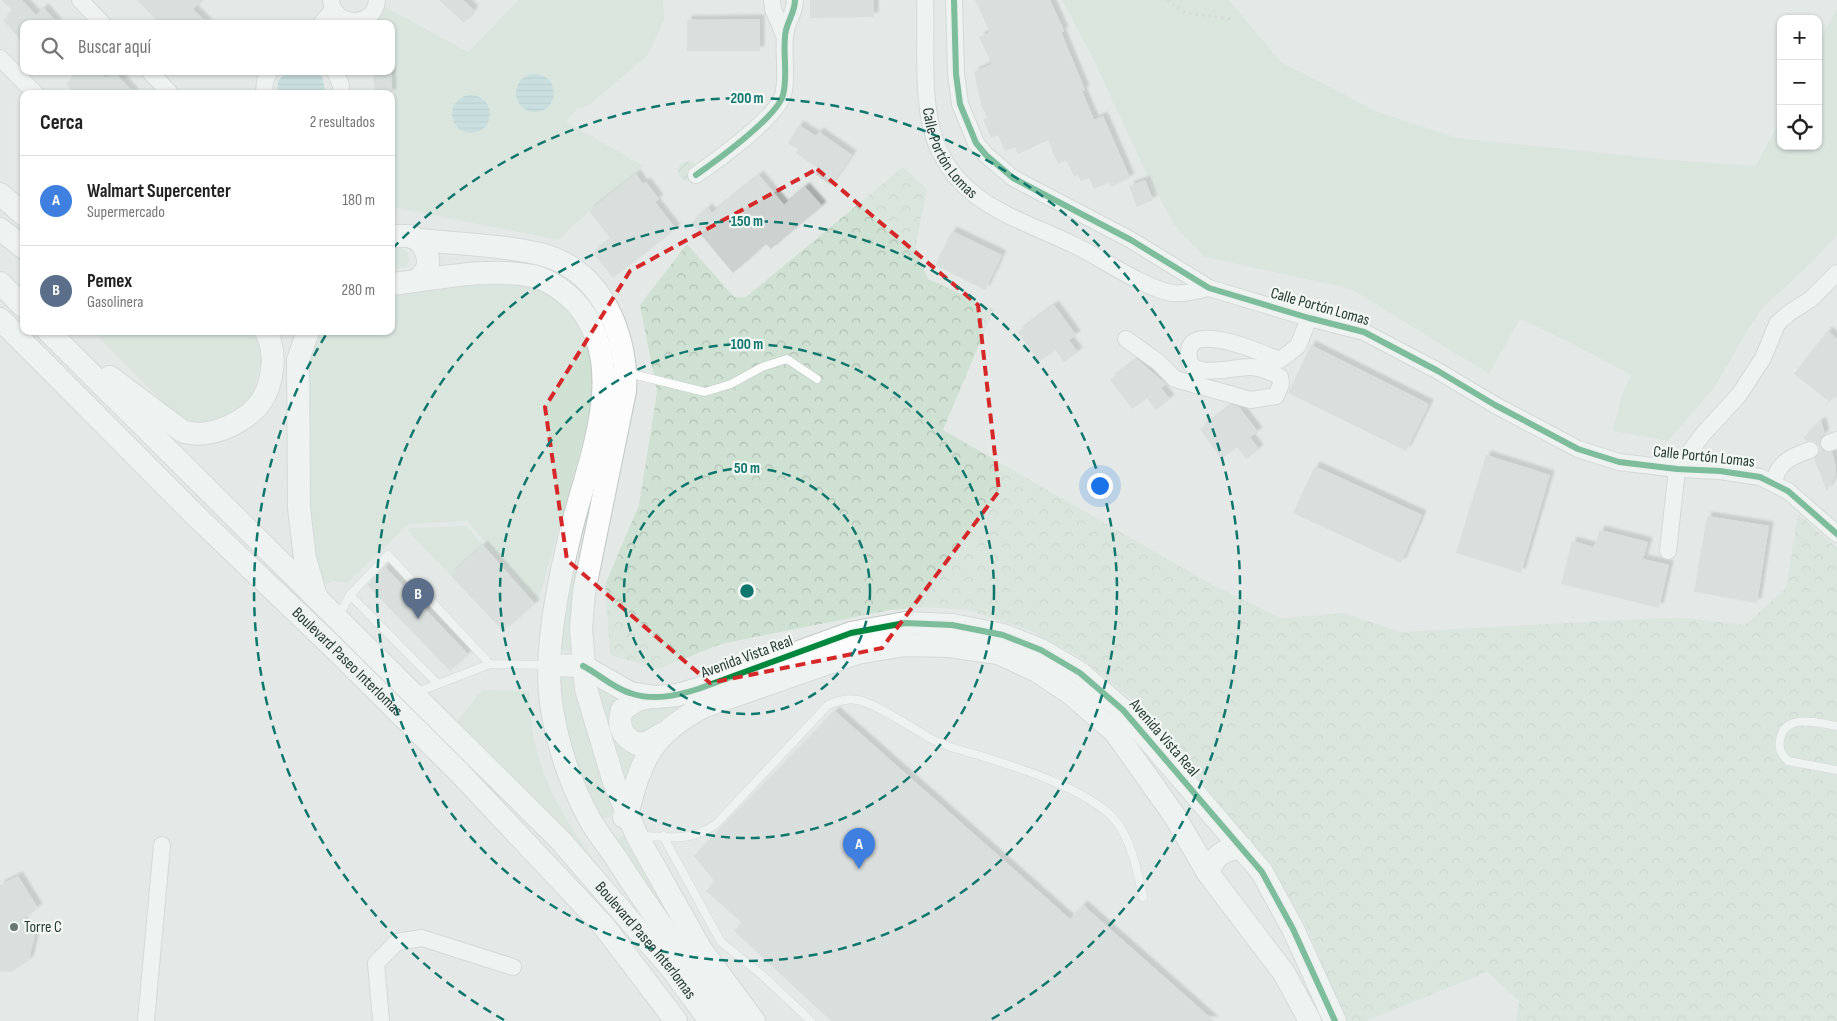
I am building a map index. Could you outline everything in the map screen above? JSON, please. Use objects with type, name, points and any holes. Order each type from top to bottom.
[{"type":"main road","points":[[0,194],[20,212]]},
{"type":"main road","points":[[0,229],[20,245]]},
{"type":"main road","points":[[395,236],[409,236],[419,240],[542,254],[579,273],[609,310],[619,331],[626,373],[617,431],[584,592],[581,629],[583,666],[592,712],[614,782],[637,836],[700,948],[754,1021]]},
{"type":"main road","points":[[417,280],[425,274],[429,262],[428,254],[419,240]]},
{"type":"main road","points":[[395,283],[472,274],[518,274],[536,277],[564,292],[591,322],[599,341],[604,367],[604,394],[568,540],[556,609],[550,665],[552,709],[565,760],[577,793],[600,834],[652,915],[731,1021]]},
{"type":"main road","points":[[0,283],[20,303]]},
{"type":"main road","name":"Boulevard Paseo Interlomas","points":[[0,319],[194,514],[331,645],[458,771],[603,925],[676,1021]]},
{"type":"main road","name":"Boulevard Paseo Interlomas","points":[[52,335],[561,841],[609,893],[671,968],[710,1021]]},
{"type":"main road","points":[[57,335],[182,431],[192,435],[212,433],[232,425],[246,416],[264,397],[274,359],[268,335]]},
{"type":"main road","points":[[307,335],[298,360],[299,508],[305,558],[319,602]]},
{"type":"main road","points":[[0,336],[60,379]]},
{"type":"main road","name":"Avenida Vista Real","points":[[583,666],[630,693],[650,697],[677,695],[698,689],[850,633],[904,624],[952,626],[1003,635],[1041,650],[1080,673],[1123,710],[1262,872],[1289,920],[1335,1021]]},
{"type":"main road","name":"Avenida Vista Real","points":[[627,815],[635,783],[650,749],[667,730],[686,716],[705,706],[857,653],[905,645],[949,646],[998,653],[1038,671],[1070,693],[1115,732],[1174,815],[1208,873],[1284,973],[1310,1021]]},
{"type":"main road","points":[[550,665],[583,666]]},
{"type":"main road","points":[[650,697],[637,700],[622,710],[620,727],[623,734],[637,744],[648,742],[667,730]]},
{"type":"main road","points":[[600,834],[627,815]]},
{"type":"main road","points":[[1208,873],[1219,853],[1229,848],[1242,848]]},
{"type":"street","points":[[80,0],[99,20]]},
{"type":"street","points":[[363,20],[370,16],[377,0]]},
{"type":"street","points":[[696,175],[732,149],[783,97],[786,82],[784,35],[773,9],[772,0]]},
{"type":"street","points":[[784,35],[795,8],[795,0]]},
{"type":"street","name":"Calle Portón Lomas","points":[[925,0],[927,100],[931,128],[940,153],[952,174],[974,194],[1009,216],[1074,245],[1150,285],[1173,294],[1210,288]]},
{"type":"street","name":"Calle Portón Lomas","points":[[954,0],[956,74],[960,104],[976,143],[986,156],[1013,178],[1124,235],[1210,288],[1309,318],[1364,332],[1578,449],[1619,462],[1677,469],[1720,471],[1760,477],[1774,482],[1837,534]]},
{"type":"street","points":[[323,20],[332,5],[339,17],[344,20]]},
{"type":"street","points":[[0,58],[32,90]]},
{"type":"street","points":[[153,75],[167,90]]},
{"type":"street","points":[[264,90],[268,75]]},
{"type":"street","points":[[337,75],[341,90]]},
{"type":"street","points":[[1668,551],[1677,469],[1703,434],[1739,395],[1763,358],[1777,324],[1789,312],[1811,299],[1837,273]]},
{"type":"street","points":[[1126,339],[1158,362],[1175,379],[1251,400],[1276,396],[1281,384],[1280,377],[1251,367],[1205,372],[1196,368],[1188,354],[1190,346],[1196,339],[1204,337],[1229,342],[1280,360],[1298,346],[1309,318]]},
{"type":"street","points":[[1227,369],[1229,342]]},
{"type":"street","points":[[1774,482],[1776,471],[1784,461],[1810,450]]},
{"type":"street","points":[[146,1021],[162,845]]},
{"type":"street","points":[[381,1021],[376,963],[397,942],[422,938],[513,967]]},
{"type":"lane","points":[[626,373],[705,392],[731,384],[762,367],[787,359],[817,379]]},
{"type":"lane","points":[[337,619],[350,595],[388,555],[490,664]]},
{"type":"lane","points":[[350,595],[437,683]]},
{"type":"lane","points":[[414,693],[490,664],[550,665]]},
{"type":"lane","points":[[637,836],[688,838],[707,831],[716,824],[828,705],[842,700],[859,700],[902,721],[930,738],[1020,769],[1080,795],[1107,811],[1120,826],[1128,843],[1144,896]]},
{"type":"lane","points":[[1837,726],[1803,720],[1796,722],[1784,730],[1779,743],[1780,750],[1788,761],[1837,770]]},
{"type":"lane","points":[[663,836],[721,942],[762,975],[811,1021]]},
{"type":"path","points":[[1167,0],[1186,13],[1234,19]]},
{"type":"highlighted area","points":[[817,169],[978,305],[999,491],[882,648],[710,683],[567,560],[545,407],[630,271]]},
{"type":"green space","points":[[519,0],[663,0],[664,20],[648,55],[588,106],[577,109],[566,122],[644,166],[589,211],[559,240],[395,208],[395,90],[393,90],[393,75],[395,75],[395,20],[373,20],[382,5],[468,52]]},
{"type":"green space","points":[[1062,0],[1229,0],[1281,62],[1378,112],[1458,138],[1671,160],[1756,166],[1777,126],[1777,150],[1822,150],[1822,36],[1837,8],[1837,235],[1804,270],[1763,307],[1714,388],[1668,441],[1613,431],[1621,397],[1631,375],[1567,341],[1520,319],[1489,374],[1351,289],[1205,257],[1175,226],[1148,177],[1092,56]]},
{"type":"green space","points":[[688,161],[695,164],[698,171],[695,178],[688,181],[681,178],[678,171],[681,164]]},
{"type":"green space","points":[[903,167],[927,189],[915,249],[928,279],[994,309],[943,430],[1213,585],[1281,618],[1344,613],[1401,632],[1659,618],[1686,618],[1745,625],[1786,588],[1798,514],[1837,548],[1837,1021],[1516,1021],[1519,1001],[1487,972],[1366,1021],[1347,1021],[1306,926],[1270,865],[1134,701],[1081,658],[1029,630],[967,610],[928,607],[890,610],[721,644],[658,669],[610,655],[605,585],[639,505],[657,392],[640,305],[687,244],[734,297],[746,297]]},
{"type":"green space","points":[[395,248],[402,248],[408,253],[409,260],[406,267],[395,269]]},
{"type":"green space","points":[[517,284],[546,294],[569,313],[578,325],[590,353],[593,368],[593,393],[589,418],[538,602],[467,521],[409,524],[347,583],[333,581],[325,585],[310,543],[304,360],[313,335],[395,335],[395,295],[472,285]]},
{"type":"green space","points":[[96,335],[257,335],[261,347],[261,362],[252,396],[237,413],[196,426],[178,417]]},
{"type":"green space","points":[[466,526],[483,545],[450,575],[408,531],[411,528]]},
{"type":"green space","points":[[571,563],[577,565],[572,616],[572,651],[558,651]]},
{"type":"green space","points":[[551,673],[571,673],[576,680],[614,810],[611,816],[601,821],[590,815]]},
{"type":"green space","points":[[597,685],[624,701],[638,749],[627,782]]},
{"type":"green space","points":[[482,690],[529,691],[531,721],[536,749],[554,798],[567,820],[616,889],[455,724]]},
{"type":"green space","points":[[686,700],[644,733],[638,733],[627,722],[629,711]]},
{"type":"green space","points":[[628,834],[666,905],[660,909],[615,840]]},
{"type":"water","points":[[535,74],[549,79],[554,93],[549,107],[535,112],[521,107],[516,93],[521,79]]},
{"type":"water","points":[[283,75],[321,75],[325,90],[277,90],[278,81]]},
{"type":"water","points":[[471,95],[485,100],[490,114],[485,128],[471,133],[457,128],[452,114],[457,100]]},
{"type":"building","points":[[1,0],[22,0],[36,15],[44,8],[54,20],[20,20],[20,39],[3,20],[13,11]]},
{"type":"building","points":[[137,0],[202,0],[193,9],[204,20],[156,20]]},
{"type":"building","points":[[439,0],[463,0],[474,10],[464,23]]},
{"type":"building","points":[[810,0],[874,0],[874,17],[810,18]]},
{"type":"building","points":[[975,0],[1050,0],[1064,31],[1061,32],[1085,90],[1082,91],[1094,120],[1103,116],[1130,178],[1111,187],[1109,183],[1094,189],[1089,178],[1081,181],[1078,175],[1074,176],[1066,160],[1058,164],[1048,140],[1018,154],[1015,147],[1005,151],[998,135],[991,138],[983,119],[987,118],[981,104],[974,72],[992,64],[979,37],[990,32]]},
{"type":"building","points":[[760,19],[760,51],[687,51],[687,20]]},
{"type":"building","points":[[75,75],[103,75],[106,78],[110,75],[117,75],[131,90],[71,90],[66,84]]},
{"type":"building","points":[[373,75],[391,75],[392,90],[375,90]]},
{"type":"building","points":[[799,125],[816,136],[819,132],[852,155],[831,185],[815,174],[819,169],[796,153],[798,150],[788,143]]},
{"type":"building","points":[[636,174],[643,184],[646,182],[659,199],[655,202],[676,229],[613,278],[593,253],[611,239],[589,211]]},
{"type":"building","points":[[759,175],[784,205],[805,187],[822,206],[771,249],[766,244],[733,273],[691,223],[708,208],[712,213]]},
{"type":"building","points":[[1145,180],[1153,200],[1137,207],[1129,186]]},
{"type":"building","points":[[952,231],[1002,255],[985,290],[935,265]]},
{"type":"building","points":[[1054,305],[1076,335],[1069,340],[1078,352],[1064,362],[1055,350],[1039,362],[1018,332]]},
{"type":"building","points":[[1828,331],[1837,339],[1837,393],[1830,402],[1794,374]]},
{"type":"building","points":[[1311,345],[1429,404],[1406,451],[1288,393]]},
{"type":"building","points":[[1137,359],[1166,384],[1161,388],[1170,399],[1156,410],[1147,398],[1132,409],[1110,380]]},
{"type":"building","points":[[1232,405],[1239,407],[1258,432],[1250,437],[1259,449],[1246,459],[1237,447],[1221,459],[1200,429]]},
{"type":"building","points":[[1821,421],[1825,434],[1821,437],[1820,446],[1823,451],[1832,452],[1836,468],[1835,476],[1827,491],[1814,459],[1820,452],[1819,446],[1812,440],[1806,441],[1804,437]]},
{"type":"building","points":[[1486,455],[1550,475],[1521,573],[1456,553]]},
{"type":"building","points":[[1315,466],[1422,515],[1401,563],[1293,513]]},
{"type":"building","points":[[1707,516],[1769,526],[1757,603],[1694,592]]},
{"type":"building","points":[[1600,530],[1648,542],[1643,559],[1669,565],[1659,608],[1561,584],[1572,541],[1594,547]]},
{"type":"building","points":[[483,545],[535,604],[503,631],[450,575]]},
{"type":"building","points":[[385,567],[468,654],[450,671],[367,585]]},
{"type":"building","points":[[835,711],[1070,919],[1083,905],[1214,1021],[831,1021],[734,931],[742,923],[706,891],[715,882],[694,856]]},
{"type":"building","name":"Torre C","points":[[18,876],[38,908],[22,920],[35,935],[29,960],[11,972],[0,971],[0,885]]},
{"type":"cycle path","points":[[696,175],[745,138],[770,115],[778,104],[783,95],[784,88],[785,32],[795,0]]},
{"type":"cycle path","points":[[954,0],[956,74],[960,104],[976,143],[986,155],[1013,178],[1131,240],[1209,288],[1309,318],[1364,332],[1578,449],[1619,462],[1677,469],[1720,471],[1760,477],[1788,491],[1837,534]]},
{"type":"cycle path","points":[[583,666],[624,691],[647,697],[655,697],[681,694],[698,689],[851,633],[905,623],[952,625],[1003,635],[1041,650],[1080,673],[1123,710],[1262,872],[1293,929],[1335,1021]]},
{"type":"place","name":"Pemex","points":[[418,619]]},
{"type":"place","name":"Walmart Supercenter","points":[[859,869]]},
{"type":"place","name":"Torre C","points":[[14,927]]}]
